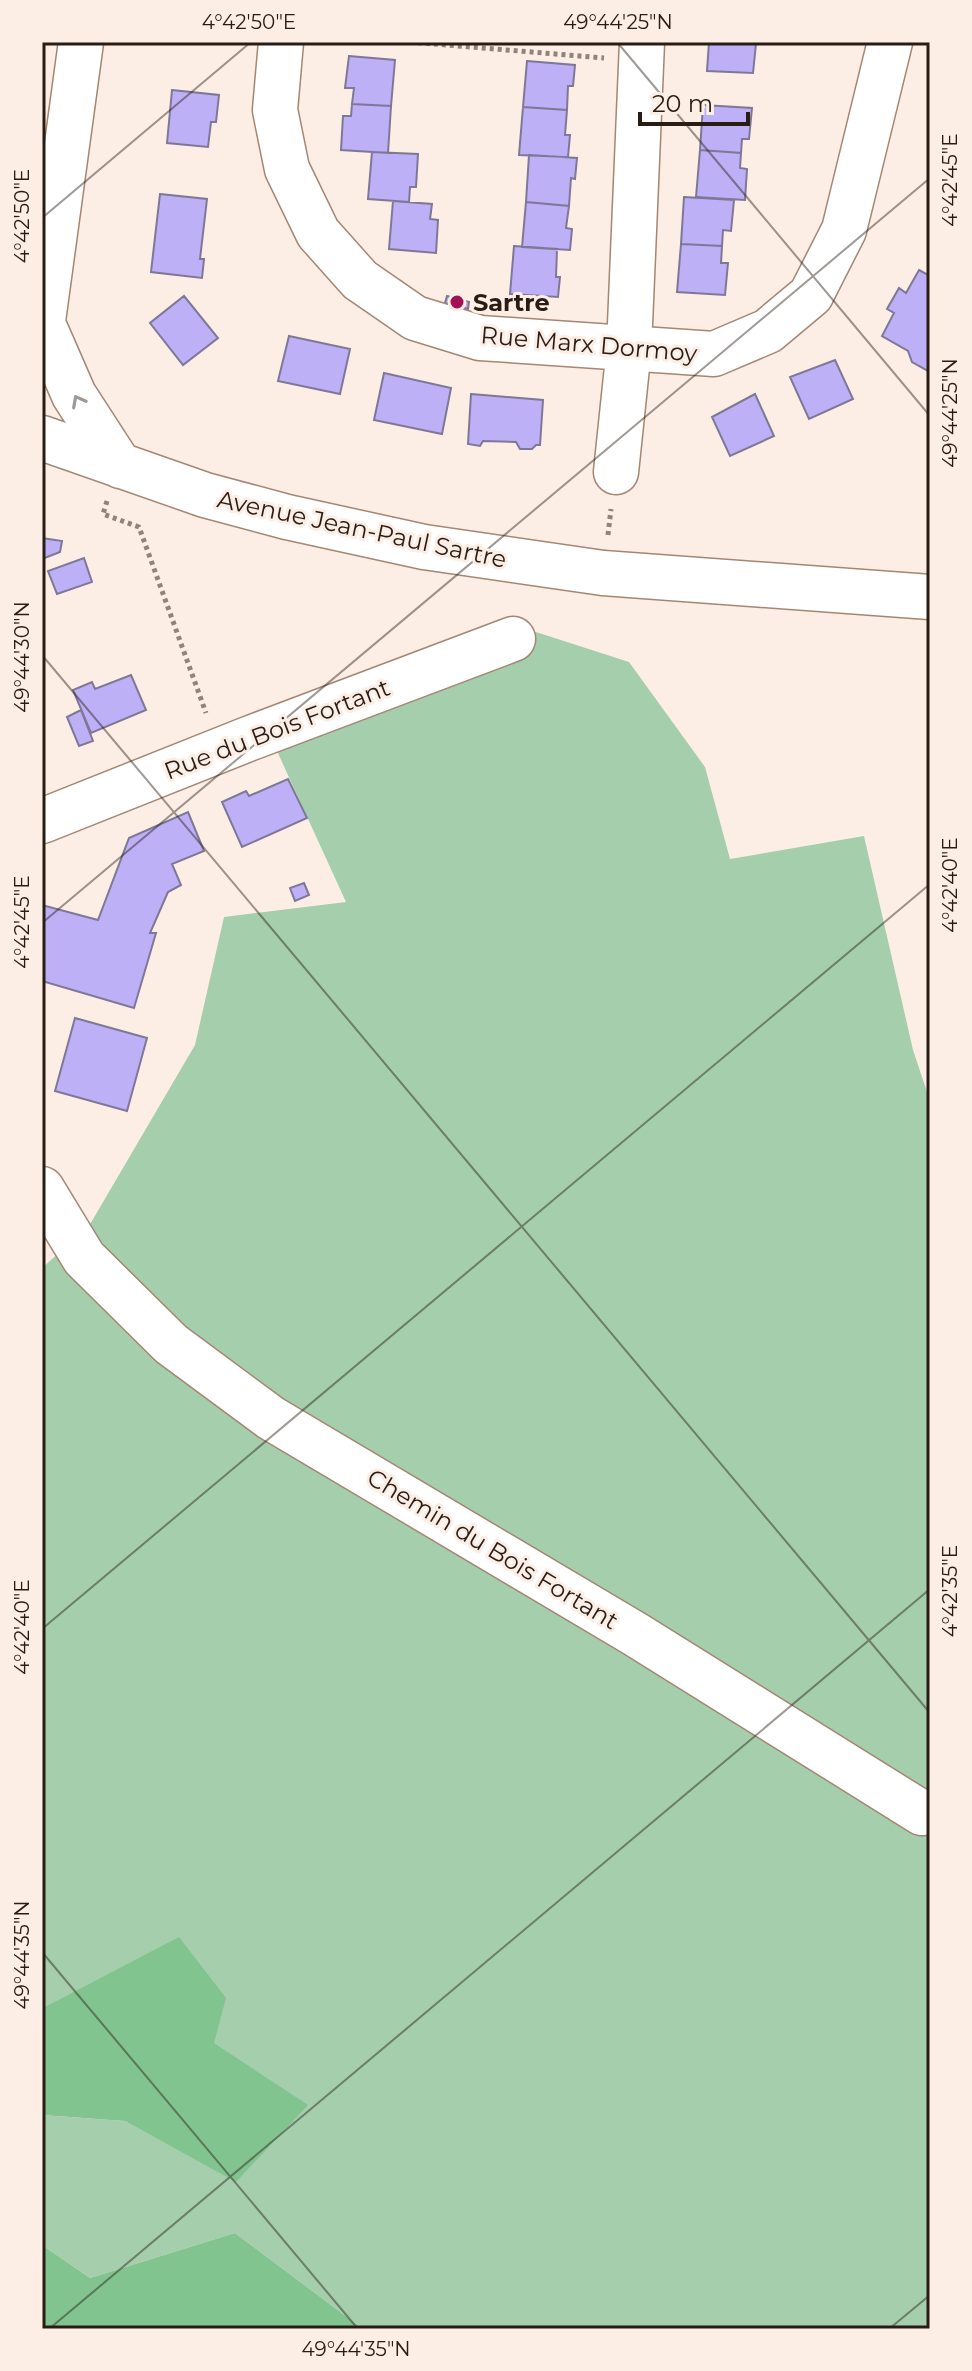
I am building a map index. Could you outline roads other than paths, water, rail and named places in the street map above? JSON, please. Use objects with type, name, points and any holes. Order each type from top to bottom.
[{"type":"street","points":[[81,42],[43,314],[74,395],[120,466]]},
{"type":"street","name":"Rue Marx Dormoy","points":[[281,42],[275,110],[287,169],[318,233],[360,280],[415,318],[480,338],[714,354],[768,331],[811,295],[844,230],[890,42]]},
{"type":"street","points":[[616,472],[629,348],[642,52]]},
{"type":"street","name":"Avenue Jean-Paul Sartre","points":[[42,438],[205,495],[424,547],[603,573],[930,597]]},
{"type":"street","name":"Rue du Bois Fortant","points":[[42,821],[219,750],[513,639]]},
{"type":"street","name":"Chemin du Bois Fortant","points":[[42,1189],[84,1258],[171,1344],[271,1418],[648,1642],[922,1813]]},
{"type":"place","name":"Sartre","points":[[457,302]]}]
